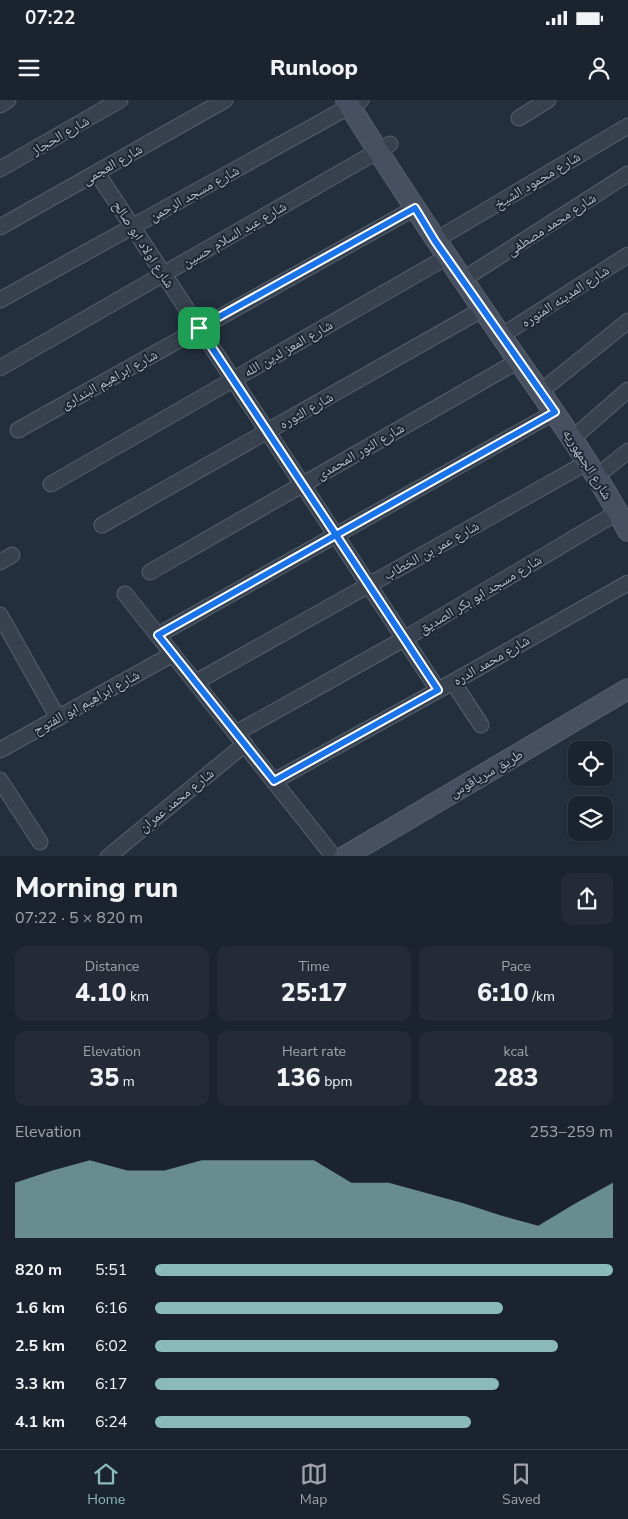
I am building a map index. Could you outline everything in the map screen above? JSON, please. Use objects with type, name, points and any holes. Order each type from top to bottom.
[{"type":"main road","name":"شارع الجمهوريه","points":[[355,102],[384,148],[473,273],[506,333],[518,361],[597,465]]},
{"type":"main road","name":"شارع الجمهوريه","points":[[384,148],[415,208],[483,309],[550,384],[581,431],[597,465],[623,507],[628,531]]},
{"type":"main road","name":"طريق سرياقوس","points":[[344,856],[628,689]]},
{"type":"street","points":[[0,105],[8,100]]},
{"type":"street","name":"شارع الحجاز","points":[[0,169],[120,100]]},
{"type":"street","name":"شارع العجمى","points":[[0,227],[224,100]]},
{"type":"street","points":[[519,118],[548,100]]},
{"type":"street","name":"شارع مسجد الرحمن","points":[[0,300],[355,102]]},
{"type":"street","name":"شارع محمود الشيخ","points":[[446,234],[628,126]]},
{"type":"street","name":"شارع عبد السلام حسين","points":[[0,368],[384,148]]},
{"type":"street","name":"شارع اولاد ابو صالح","points":[[97,172],[438,690]]},
{"type":"street","name":"شارع محمد مصطفى","points":[[473,273],[628,174]]},
{"type":"street","name":"شارع ابراهيم البندارى","points":[[18,430],[415,208]]},
{"type":"street","name":"شارع المدينه المنوره","points":[[506,333],[628,255]]},
{"type":"street","name":"شارع المعز لدين الله","points":[[51,484],[448,258]]},
{"type":"street","name":"شارع الثوره","points":[[102,525],[483,309]]},
{"type":"street","points":[[550,384],[628,322]]},
{"type":"street","name":"شارع النور المحمدى","points":[[150,572],[518,361]]},
{"type":"street","points":[[581,431],[628,390]]},
{"type":"street","points":[[158,635],[555,412]]},
{"type":"street","name":"شارع عمر بن الخطاب","points":[[196,682],[369,586],[597,465],[628,451]]},
{"type":"street","name":"شارع مسجد ابو بكر الصديق","points":[[240,739],[623,507]]},
{"type":"street","name":"شارع محمد الدره","points":[[274,781],[628,583]]},
{"type":"street","points":[[125,594],[334,856]]},
{"type":"street","points":[[0,614],[58,718]]},
{"type":"street","name":"شارع ابراهيم ابو الفتوح","points":[[0,750],[173,654]]},
{"type":"street","points":[[453,682],[481,725]]},
{"type":"street","name":"شارع محمد عمران","points":[[108,856],[240,739]]},
{"type":"street","points":[[0,780],[40,842]]},
{"type":"route","points":[[199,328],[336,535],[158,635],[274,781],[438,690],[336,535],[555,412],[435,241],[415,208],[199,328]]}]
